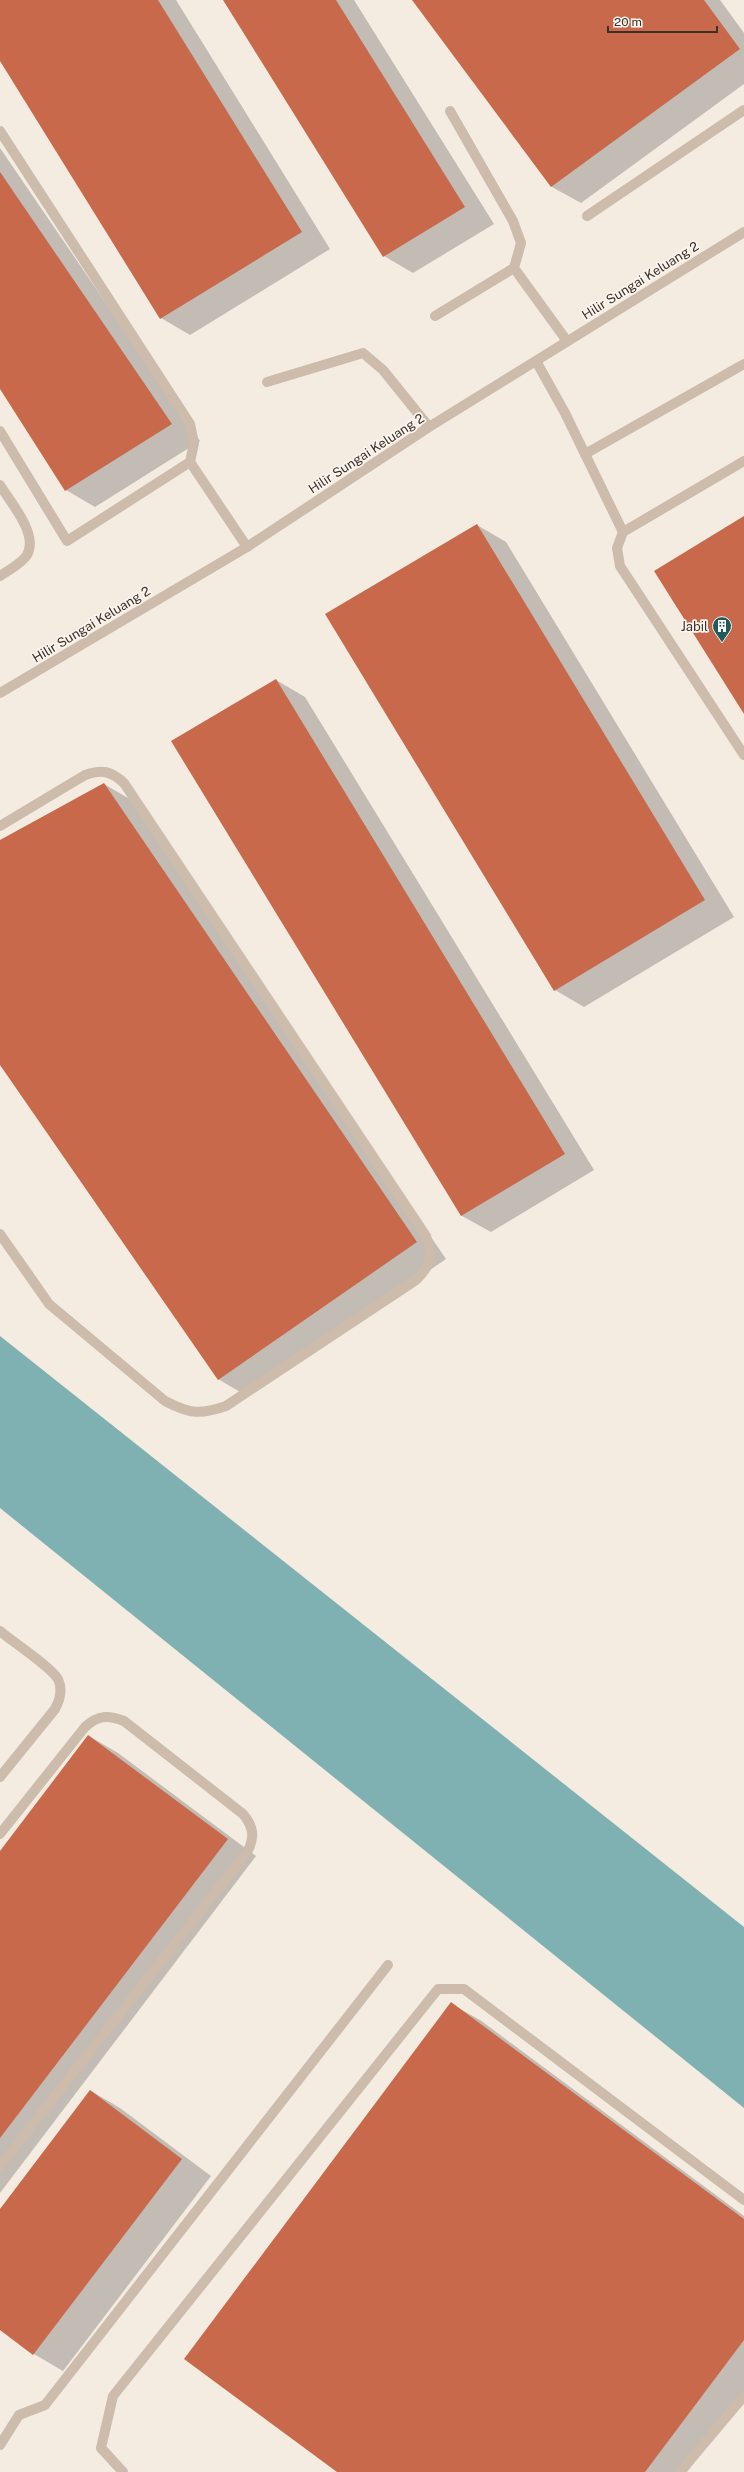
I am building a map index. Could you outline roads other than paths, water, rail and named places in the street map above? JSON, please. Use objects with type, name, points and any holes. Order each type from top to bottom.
[{"type":"street","points":[[586,216],[744,110]]},
{"type":"street","points":[[435,316],[514,268],[521,243],[513,221],[450,111]]},
{"type":"street","points":[[0,131],[190,424],[194,442],[190,462],[248,547]]},
{"type":"street","name":"Hilir Sungai Keluang 2","points":[[0,693],[248,547],[429,427],[744,232]]},
{"type":"street","points":[[514,268],[567,341]]},
{"type":"street","points":[[267,382],[363,353],[383,370],[429,427]]},
{"type":"street","points":[[536,361],[585,454],[623,532]]},
{"type":"street","points":[[585,454],[744,364]]},
{"type":"street","points":[[0,431],[67,541],[190,462]]},
{"type":"street","points":[[744,461],[623,532],[616,548],[620,566],[744,755]]},
{"type":"street","points":[[0,485],[27,530],[30,542],[27,554],[18,564],[0,576]]},
{"type":"street","points":[[0,826],[85,775],[99,770],[113,774],[124,783],[426,1236],[432,1252],[428,1268],[416,1280],[226,1406],[206,1412],[184,1411],[165,1401],[49,1304],[0,1234]]},
{"type":"street","points":[[0,1632],[50,1671],[58,1679],[61,1689],[60,1700],[55,1709],[0,1777]]},
{"type":"street","points":[[0,1834],[85,1727],[93,1719],[103,1716],[124,1721],[243,1814],[250,1822],[253,1832],[252,1843],[248,1852],[0,2166]]},
{"type":"street","points":[[0,2445],[19,2415],[45,2405],[388,1965]]},
{"type":"street","points":[[123,2472],[101,2448],[113,2396],[438,1989],[464,1989],[744,2200]]},
{"type":"street","points":[[680,2472],[744,2396]]},
{"type":"water","points":[[0,1336],[744,1927],[744,2108],[0,1508]]},
{"type":"place","name":"Jabil","points":[[722,643]]}]
